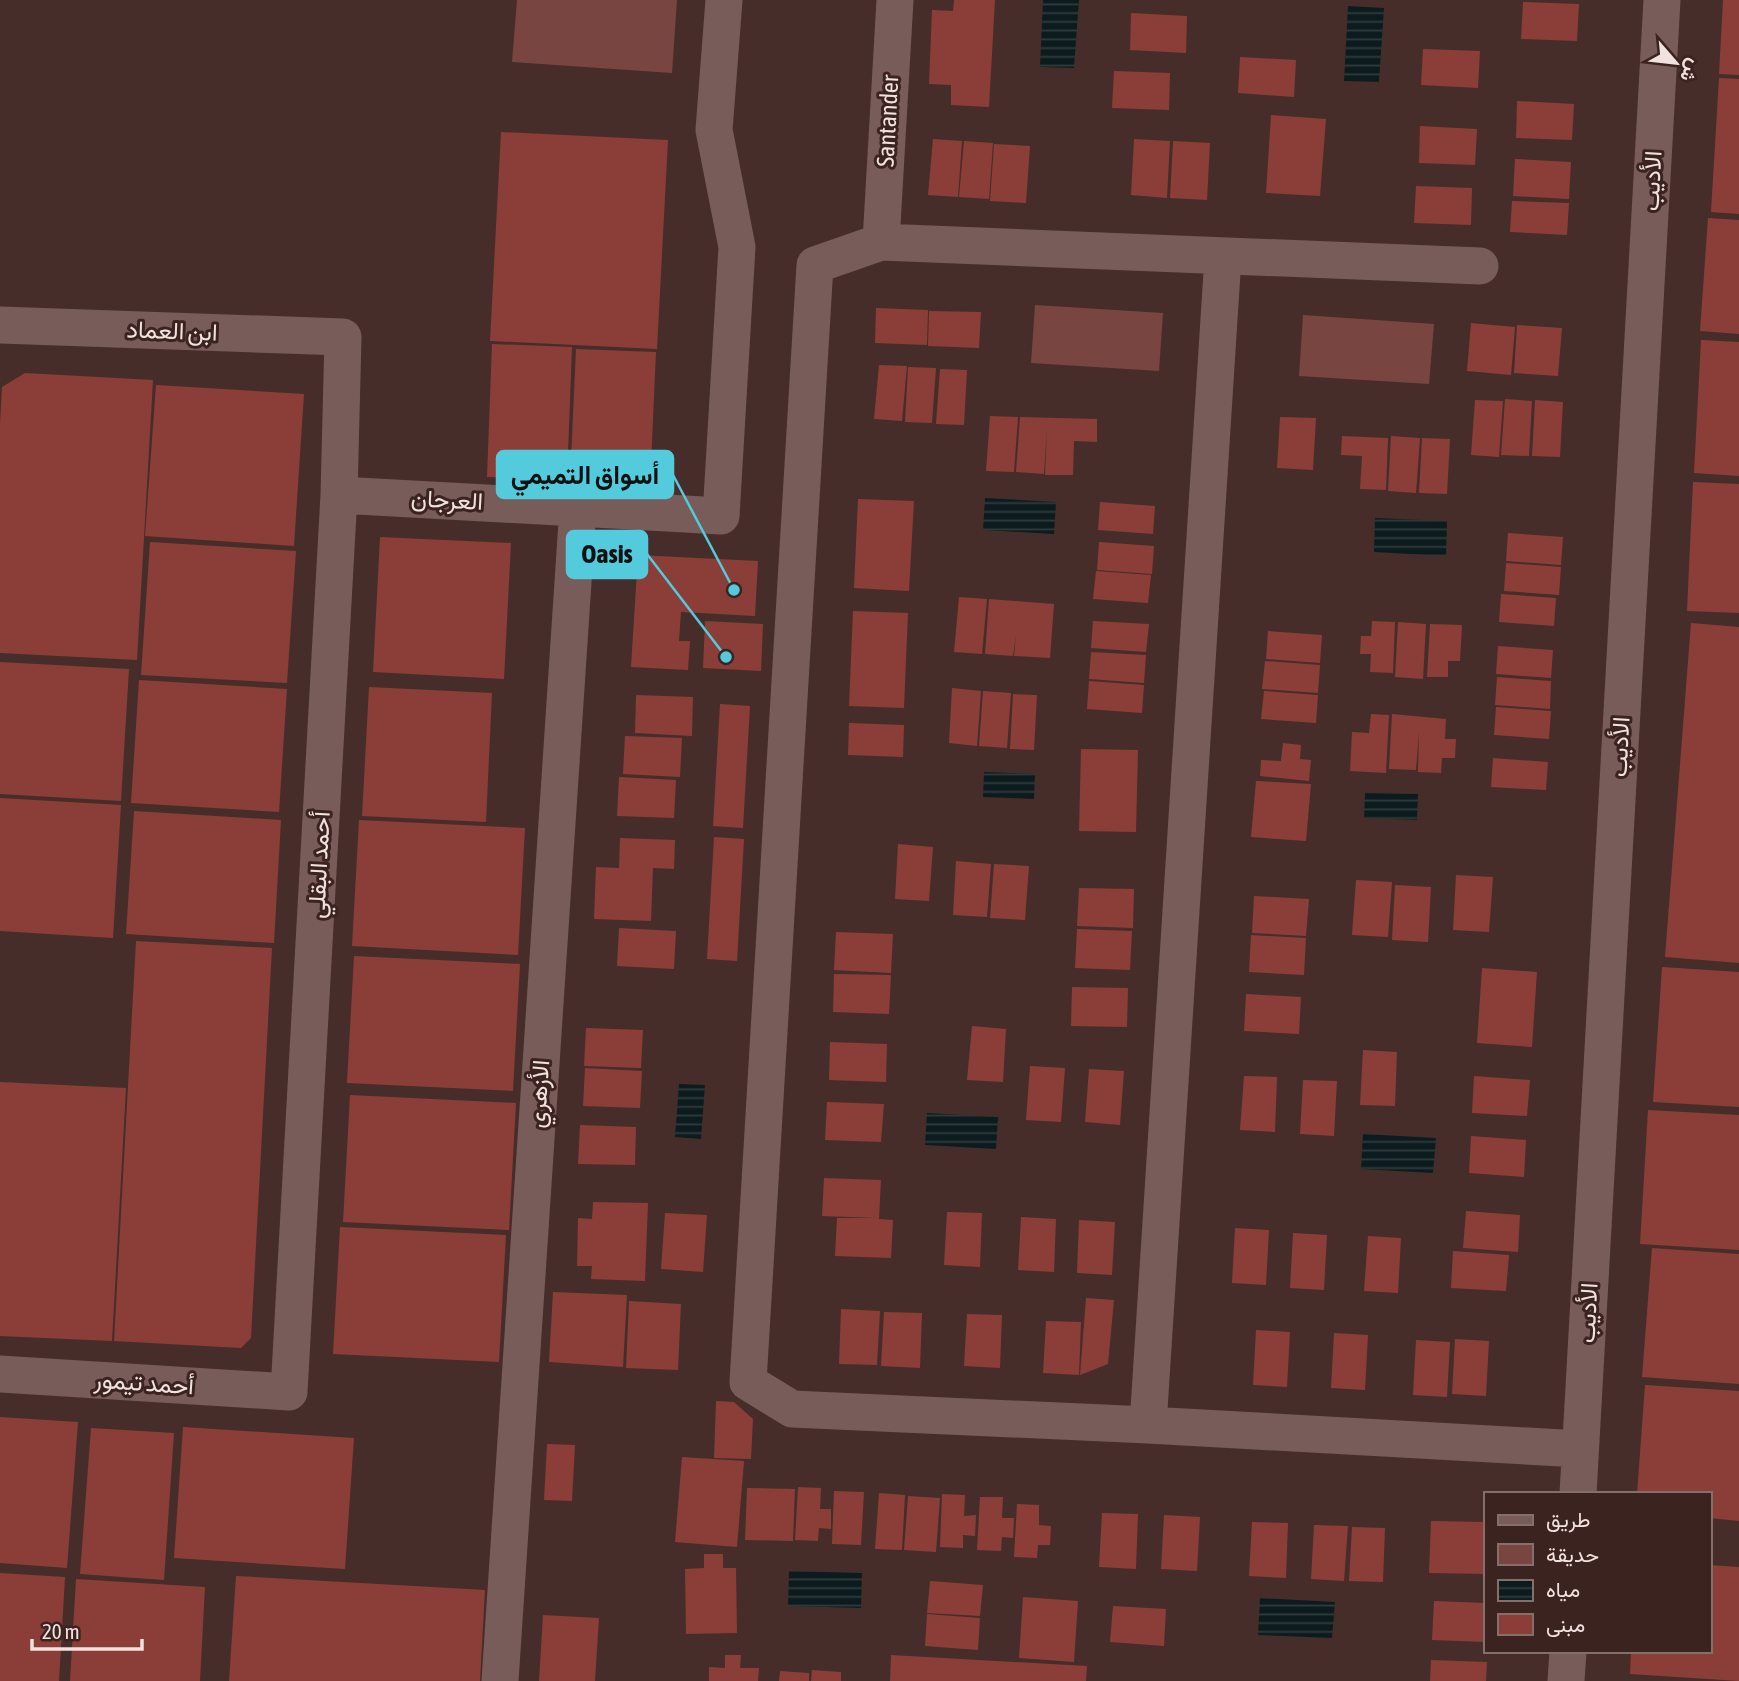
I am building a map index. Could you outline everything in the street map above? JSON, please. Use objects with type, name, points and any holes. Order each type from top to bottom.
[{"type":"street","name":"العرجان","points":[[340,495],[721,516],[737,247],[714,130],[724,0]]},
{"type":"street","name":"Santander","points":[[881,242],[895,0]]},
{"type":"street","name":"الأديب","points":[[1578,1492],[1662,0]]},
{"type":"street","points":[[1480,266],[881,242],[815,265],[748,1382],[792,1409],[1580,1449]]},
{"type":"street","points":[[1148,1425],[1223,257]]},
{"type":"street","name":"ابن العماد","points":[[0,325],[343,337]]},
{"type":"street","name":"أحمد البقلي","points":[[289,1392],[340,495],[343,337]]},
{"type":"street","name":"الأزهري","points":[[500,1681],[578,507]]},
{"type":"street","name":"أحمد تيمور","points":[[0,1374],[289,1392]]},
{"type":"street","points":[[1566,1681],[1568,1653]]},
{"type":"green space","points":[[517,0],[677,0],[672,73],[512,62]]},
{"type":"green space","points":[[1035,305],[1163,313],[1159,371],[1031,363]]},
{"type":"green space","points":[[1303,315],[1434,324],[1429,384],[1299,376]]},
{"type":"water","points":[[1043,0],[1079,0],[1074,68],[1040,67]]},
{"type":"water","points":[[1348,6],[1384,8],[1379,82],[1344,81]]},
{"type":"water","points":[[985,498],[1056,502],[1054,534],[983,530]]},
{"type":"water","points":[[1375,518],[1447,521],[1446,556],[1374,552]]},
{"type":"water","points":[[984,772],[1035,774],[1034,799],[983,797]]},
{"type":"water","points":[[1365,793],[1418,794],[1417,820],[1364,818]]},
{"type":"water","points":[[679,1084],[705,1085],[701,1139],[675,1137]]},
{"type":"water","points":[[927,1113],[998,1117],[996,1149],[925,1145]]},
{"type":"water","points":[[1363,1134],[1436,1138],[1433,1173],[1361,1169]]},
{"type":"water","points":[[789,1571],[862,1573],[861,1608],[788,1606]]},
{"type":"water","points":[[1260,1598],[1335,1602],[1332,1638],[1258,1635]]},
{"type":"building","points":[[954,0],[995,0],[989,107],[951,105],[951,85],[929,84],[932,10],[953,11]]},
{"type":"building","points":[[1723,0],[1739,0],[1739,75],[1719,74]]},
{"type":"building","points":[[1523,2],[1579,4],[1577,41],[1521,39]]},
{"type":"building","points":[[1131,13],[1187,16],[1186,53],[1130,50]]},
{"type":"building","points":[[1423,49],[1480,51],[1478,88],[1421,85]]},
{"type":"building","points":[[1240,57],[1296,60],[1294,97],[1238,93]]},
{"type":"building","points":[[1114,71],[1170,73],[1169,110],[1112,108]]},
{"type":"building","points":[[1719,78],[1739,79],[1739,214],[1711,212]]},
{"type":"building","points":[[1517,101],[1574,104],[1572,140],[1516,138]]},
{"type":"building","points":[[1271,115],[1326,119],[1320,196],[1266,193]]},
{"type":"building","points":[[1420,126],[1477,129],[1475,165],[1419,163]]},
{"type":"building","points":[[501,132],[668,140],[657,349],[490,341]]},
{"type":"building","points":[[933,139],[962,141],[958,197],[928,195]]},
{"type":"building","points":[[1134,139],[1170,141],[1167,198],[1131,195]]},
{"type":"building","points":[[964,141],[993,143],[989,199],[959,197]]},
{"type":"building","points":[[1173,141],[1210,143],[1207,200],[1170,198]]},
{"type":"building","points":[[994,144],[1030,146],[1026,203],[990,201]]},
{"type":"building","points":[[1515,159],[1571,162],[1569,199],[1513,196]]},
{"type":"building","points":[[1416,186],[1472,188],[1471,225],[1414,223]]},
{"type":"building","points":[[1512,201],[1569,203],[1567,235],[1510,232]]},
{"type":"building","points":[[1708,218],[1739,220],[1739,334],[1700,331]]},
{"type":"building","points":[[876,308],[928,310],[927,345],[875,343]]},
{"type":"building","points":[[929,311],[981,312],[979,348],[928,346]]},
{"type":"building","points":[[1471,323],[1515,327],[1511,375],[1467,371]]},
{"type":"building","points":[[1517,325],[1562,328],[1558,376],[1514,373]]},
{"type":"building","points":[[1701,340],[1739,342],[1739,476],[1694,473]]},
{"type":"building","points":[[492,344],[572,347],[567,480],[487,477]]},
{"type":"building","points":[[576,349],[656,352],[650,485],[570,482]]},
{"type":"building","points":[[879,365],[907,366],[902,421],[874,419]]},
{"type":"building","points":[[908,367],[936,368],[932,423],[905,422]]},
{"type":"building","points":[[940,369],[967,370],[964,425],[936,424]]},
{"type":"building","points":[[25,373],[153,380],[137,660],[0,653],[2,387]]},
{"type":"building","points":[[156,385],[304,394],[294,546],[145,536]]},
{"type":"building","points":[[1505,399],[1532,401],[1529,456],[1501,455]]},
{"type":"building","points":[[1475,400],[1503,401],[1499,457],[1471,455]]},
{"type":"building","points":[[1535,400],[1563,402],[1560,457],[1532,456]]},
{"type":"building","points":[[990,416],[1018,417],[1014,472],[986,471]]},
{"type":"building","points":[[1020,417],[1097,419],[1097,442],[1074,441],[1073,475],[1045,475],[1047,428],[1044,474],[1016,472]]},
{"type":"building","points":[[1280,417],[1316,418],[1313,470],[1277,468]]},
{"type":"building","points":[[1342,436],[1388,438],[1386,490],[1360,489],[1362,456],[1341,455]]},
{"type":"building","points":[[1391,436],[1420,438],[1416,493],[1388,491]]},
{"type":"building","points":[[1422,438],[1450,439],[1447,494],[1419,493]]},
{"type":"building","points":[[1693,482],[1739,484],[1739,613],[1687,611]]},
{"type":"building","points":[[858,499],[914,501],[909,591],[854,588]]},
{"type":"building","points":[[1100,502],[1155,506],[1153,534],[1098,530]]},
{"type":"building","points":[[1508,533],[1563,537],[1561,565],[1506,561]]},
{"type":"building","points":[[380,537],[511,543],[504,679],[373,672]]},
{"type":"building","points":[[150,542],[296,551],[287,683],[141,675]]},
{"type":"building","points":[[1099,542],[1154,546],[1152,574],[1097,570]]},
{"type":"building","points":[[638,555],[758,561],[755,616],[681,612],[679,641],[690,641],[688,670],[631,667]]},
{"type":"building","points":[[1506,563],[1561,567],[1559,595],[1504,591]]},
{"type":"building","points":[[1096,571],[1151,575],[1148,603],[1093,599]]},
{"type":"building","points":[[1501,594],[1556,598],[1554,626],[1499,622]]},
{"type":"building","points":[[959,597],[987,599],[982,654],[954,652]]},
{"type":"building","points":[[989,599],[1054,604],[1050,658],[1014,656],[1016,635],[1013,656],[985,654]]},
{"type":"building","points":[[853,611],[908,613],[904,708],[849,706]]},
{"type":"building","points":[[705,621],[763,624],[761,671],[703,668]]},
{"type":"building","points":[[1093,621],[1149,624],[1146,652],[1091,648]]},
{"type":"building","points":[[1372,621],[1395,622],[1393,673],[1370,672],[1371,654],[1360,654],[1361,636],[1371,636]]},
{"type":"building","points":[[1398,622],[1426,624],[1423,679],[1395,677]]},
{"type":"building","points":[[1691,623],[1739,627],[1739,963],[1665,957]]},
{"type":"building","points":[[1430,624],[1462,625],[1460,661],[1448,661],[1448,677],[1427,677]]},
{"type":"building","points":[[1268,631],[1322,635],[1320,663],[1266,659]]},
{"type":"building","points":[[1498,646],[1553,650],[1551,678],[1496,674]]},
{"type":"building","points":[[1091,652],[1146,655],[1144,683],[1089,679]]},
{"type":"building","points":[[1265,661],[1320,665],[1318,693],[1262,689]]},
{"type":"building","points":[[0,662],[129,669],[121,801],[0,794]]},
{"type":"building","points":[[1497,677],[1551,681],[1550,709],[1495,705]]},
{"type":"building","points":[[139,680],[287,689],[279,812],[131,803]]},
{"type":"building","points":[[1089,681],[1144,685],[1142,713],[1087,709]]},
{"type":"building","points":[[369,687],[492,693],[486,822],[362,816]]},
{"type":"building","points":[[952,688],[981,691],[977,746],[949,743]]},
{"type":"building","points":[[983,691],[1011,693],[1007,748],[979,746]]},
{"type":"building","points":[[1264,691],[1318,695],[1316,723],[1261,719]]},
{"type":"building","points":[[1013,694],[1037,695],[1034,750],[1010,749]]},
{"type":"building","points":[[636,695],[693,697],[692,736],[635,733]]},
{"type":"building","points":[[720,704],[750,706],[743,828],[713,826]]},
{"type":"building","points":[[1496,707],[1551,711],[1549,739],[1494,735]]},
{"type":"building","points":[[1371,714],[1389,715],[1386,773],[1350,771],[1352,732],[1369,733]]},
{"type":"building","points":[[1392,714],[1446,719],[1445,739],[1456,739],[1455,758],[1442,758],[1441,773],[1418,772],[1419,732],[1416,770],[1389,769]]},
{"type":"building","points":[[849,723],[904,725],[903,757],[848,755]]},
{"type":"building","points":[[625,736],[682,738],[680,777],[623,774]]},
{"type":"building","points":[[1283,743],[1301,745],[1300,759],[1311,760],[1309,781],[1260,776],[1261,760],[1281,761]]},
{"type":"building","points":[[1081,749],[1138,750],[1136,832],[1079,831]]},
{"type":"building","points":[[1493,758],[1548,762],[1546,790],[1491,787]]},
{"type":"building","points":[[619,777],[676,780],[674,818],[617,816]]},
{"type":"building","points":[[1256,781],[1311,784],[1306,841],[1251,837]]},
{"type":"building","points":[[0,798],[121,805],[113,938],[0,931]]},
{"type":"building","points":[[134,811],[281,820],[274,943],[126,934]]},
{"type":"building","points":[[359,820],[525,828],[518,955],[352,946]]},
{"type":"building","points":[[714,837],[744,839],[737,961],[707,959]]},
{"type":"building","points":[[620,838],[675,840],[674,869],[653,868],[651,921],[594,919],[596,867],[619,868]]},
{"type":"building","points":[[898,844],[933,847],[929,901],[895,899]]},
{"type":"building","points":[[956,861],[991,864],[987,917],[953,915]]},
{"type":"building","points":[[994,864],[1029,866],[1025,920],[990,918]]},
{"type":"building","points":[[1456,875],[1493,877],[1489,932],[1453,930]]},
{"type":"building","points":[[1356,880],[1392,882],[1388,937],[1352,935]]},
{"type":"building","points":[[1395,885],[1431,887],[1428,942],[1392,940]]},
{"type":"building","points":[[1079,888],[1134,889],[1133,928],[1077,926]]},
{"type":"building","points":[[1254,896],[1309,899],[1306,936],[1252,933]]},
{"type":"building","points":[[619,928],[676,931],[674,969],[617,966]]},
{"type":"building","points":[[1077,929],[1132,931],[1130,970],[1075,968]]},
{"type":"building","points":[[836,932],[893,934],[891,973],[834,970]]},
{"type":"building","points":[[1251,935],[1306,938],[1304,975],[1249,972]]},
{"type":"building","points":[[136,941],[272,948],[251,1338],[241,1348],[114,1341]]},
{"type":"building","points":[[354,956],[520,964],[513,1091],[347,1083]]},
{"type":"building","points":[[1662,967],[1739,972],[1739,1107],[1653,1102]]},
{"type":"building","points":[[1482,968],[1537,972],[1532,1047],[1477,1043]]},
{"type":"building","points":[[834,974],[891,975],[889,1014],[833,1012]]},
{"type":"building","points":[[1072,987],[1128,988],[1127,1027],[1071,1026]]},
{"type":"building","points":[[1246,994],[1301,997],[1299,1034],[1244,1031]]},
{"type":"building","points":[[972,1026],[1006,1029],[1003,1082],[967,1080]]},
{"type":"building","points":[[586,1028],[643,1030],[641,1068],[584,1066]]},
{"type":"building","points":[[830,1042],[887,1044],[886,1082],[829,1080]]},
{"type":"building","points":[[1363,1050],[1397,1052],[1395,1106],[1360,1105]]},
{"type":"building","points":[[1030,1066],[1065,1068],[1061,1122],[1026,1120]]},
{"type":"building","points":[[585,1068],[642,1071],[640,1108],[583,1106]]},
{"type":"building","points":[[1089,1069],[1124,1071],[1120,1125],[1085,1122]]},
{"type":"building","points":[[1244,1076],[1277,1077],[1275,1132],[1240,1130]]},
{"type":"building","points":[[1474,1076],[1530,1080],[1527,1116],[1472,1113]]},
{"type":"building","points":[[1303,1080],[1337,1081],[1334,1136],[1300,1134]]},
{"type":"building","points":[[0,1082],[126,1088],[112,1341],[0,1336]]},
{"type":"building","points":[[350,1095],[516,1103],[509,1230],[343,1222]]},
{"type":"building","points":[[827,1102],[884,1104],[881,1142],[825,1140]]},
{"type":"building","points":[[1648,1110],[1739,1115],[1739,1250],[1640,1244]]},
{"type":"building","points":[[580,1125],[636,1127],[635,1165],[578,1164]]},
{"type":"building","points":[[1471,1136],[1526,1140],[1524,1177],[1469,1173]]},
{"type":"building","points":[[824,1178],[881,1180],[879,1219],[893,1220],[891,1258],[835,1256],[837,1218],[876,1218],[822,1216]]},
{"type":"building","points":[[593,1202],[648,1203],[645,1281],[591,1279],[592,1266],[577,1266],[578,1218],[592,1219]]},
{"type":"building","points":[[1466,1211],[1520,1215],[1518,1252],[1463,1248]]},
{"type":"building","points":[[947,1212],[982,1213],[980,1267],[944,1265]]},
{"type":"building","points":[[665,1213],[707,1215],[703,1272],[661,1269]]},
{"type":"building","points":[[1021,1217],[1056,1219],[1054,1272],[1018,1270]]},
{"type":"building","points":[[1079,1220],[1115,1222],[1112,1275],[1077,1273]]},
{"type":"building","points":[[340,1227],[506,1235],[499,1362],[333,1354]]},
{"type":"building","points":[[1235,1228],[1269,1230],[1266,1285],[1232,1283]]},
{"type":"building","points":[[1293,1233],[1327,1235],[1324,1290],[1290,1288]]},
{"type":"building","points":[[1368,1236],[1401,1238],[1398,1293],[1364,1291]]},
{"type":"building","points":[[1652,1248],[1739,1254],[1739,1384],[1642,1377]]},
{"type":"building","points":[[1453,1251],[1509,1255],[1506,1291],[1451,1288]]},
{"type":"building","points":[[553,1292],[627,1295],[623,1367],[549,1362]]},
{"type":"building","points":[[1086,1298],[1114,1300],[1108,1364],[1080,1375]]},
{"type":"building","points":[[629,1301],[681,1304],[678,1370],[626,1368]]},
{"type":"building","points":[[841,1309],[880,1311],[877,1365],[839,1364]]},
{"type":"building","points":[[884,1312],[922,1313],[920,1368],[881,1366]]},
{"type":"building","points":[[967,1314],[1002,1315],[1000,1368],[964,1366]]},
{"type":"building","points":[[1046,1321],[1081,1322],[1079,1375],[1043,1373]]},
{"type":"building","points":[[1256,1330],[1290,1332],[1287,1387],[1253,1385]]},
{"type":"building","points":[[1334,1333],[1368,1335],[1365,1390],[1331,1388]]},
{"type":"building","points":[[1455,1339],[1489,1341],[1486,1396],[1452,1394]]},
{"type":"building","points":[[1416,1340],[1450,1342],[1447,1397],[1413,1395]]},
{"type":"building","points":[[1645,1385],[1739,1391],[1739,1521],[1711,1518],[1711,1492],[1637,1492]]},
{"type":"building","points":[[716,1401],[734,1402],[753,1419],[751,1459],[714,1458]]},
{"type":"building","points":[[0,1417],[78,1422],[67,1568],[0,1563]]},
{"type":"building","points":[[183,1427],[354,1438],[345,1569],[174,1558]]},
{"type":"building","points":[[91,1428],[174,1433],[164,1580],[80,1574]]},
{"type":"building","points":[[547,1444],[575,1445],[572,1501],[544,1500]]},
{"type":"building","points":[[682,1457],[744,1461],[737,1547],[675,1542]]},
{"type":"building","points":[[798,1487],[821,1488],[820,1509],[831,1509],[831,1529],[819,1528],[818,1541],[795,1540]]},
{"type":"building","points":[[747,1488],[795,1489],[793,1541],[745,1540]]},
{"type":"building","points":[[834,1491],[864,1492],[861,1545],[832,1544]]},
{"type":"building","points":[[879,1493],[905,1495],[902,1550],[875,1549]]},
{"type":"building","points":[[942,1494],[965,1495],[964,1516],[976,1515],[975,1536],[963,1535],[963,1548],[940,1547]]},
{"type":"building","points":[[908,1496],[940,1498],[936,1552],[904,1550]]},
{"type":"building","points":[[980,1497],[1003,1497],[1002,1518],[1014,1518],[1013,1538],[1002,1537],[1001,1551],[977,1550]]},
{"type":"building","points":[[1017,1504],[1039,1505],[1039,1525],[1051,1526],[1050,1545],[1038,1545],[1037,1558],[1014,1557]]},
{"type":"building","points":[[1102,1513],[1138,1514],[1136,1569],[1099,1567]]},
{"type":"building","points":[[1164,1515],[1200,1517],[1197,1571],[1161,1569]]},
{"type":"building","points":[[1431,1521],[1484,1522],[1484,1574],[1429,1573]]},
{"type":"building","points":[[1252,1522],[1288,1523],[1286,1578],[1249,1576]]},
{"type":"building","points":[[1314,1525],[1348,1526],[1344,1581],[1311,1579]]},
{"type":"building","points":[[1352,1527],[1385,1528],[1383,1582],[1349,1581]]},
{"type":"building","points":[[704,1554],[723,1554],[723,1568],[736,1568],[737,1633],[686,1634],[685,1569],[704,1568]]},
{"type":"building","points":[[1711,1565],[1739,1567],[1739,1681],[1630,1674],[1631,1653],[1711,1653]]},
{"type":"building","points":[[0,1573],[65,1577],[59,1681],[0,1681]]},
{"type":"building","points":[[236,1576],[485,1590],[480,1681],[229,1681]]},
{"type":"building","points":[[76,1579],[205,1587],[200,1681],[70,1681]]},
{"type":"building","points":[[930,1581],[983,1585],[980,1616],[927,1613]]},
{"type":"building","points":[[1023,1597],[1078,1601],[1074,1662],[1019,1658]]},
{"type":"building","points":[[1434,1601],[1484,1603],[1484,1642],[1432,1640]]},
{"type":"building","points":[[1113,1606],[1166,1609],[1164,1646],[1110,1642]]},
{"type":"building","points":[[927,1614],[980,1618],[978,1650],[925,1646]]},
{"type":"building","points":[[543,1615],[599,1618],[595,1681],[539,1681]]},
{"type":"building","points":[[725,1655],[741,1655],[740,1668],[759,1668],[758,1681],[709,1681],[709,1667],[725,1668]]},
{"type":"building","points":[[891,1655],[1087,1666],[1086,1681],[890,1681]]},
{"type":"building","points":[[1431,1660],[1487,1662],[1486,1681],[1430,1681]]},
{"type":"building","points":[[812,1670],[841,1672],[841,1681],[811,1681]]},
{"type":"building","points":[[780,1671],[809,1673],[809,1681],[779,1681]]},
{"type":"place","name":"أسواق التميمي","points":[[734,590]]},
{"type":"place","name":"Oasis","points":[[726,657]]}]
